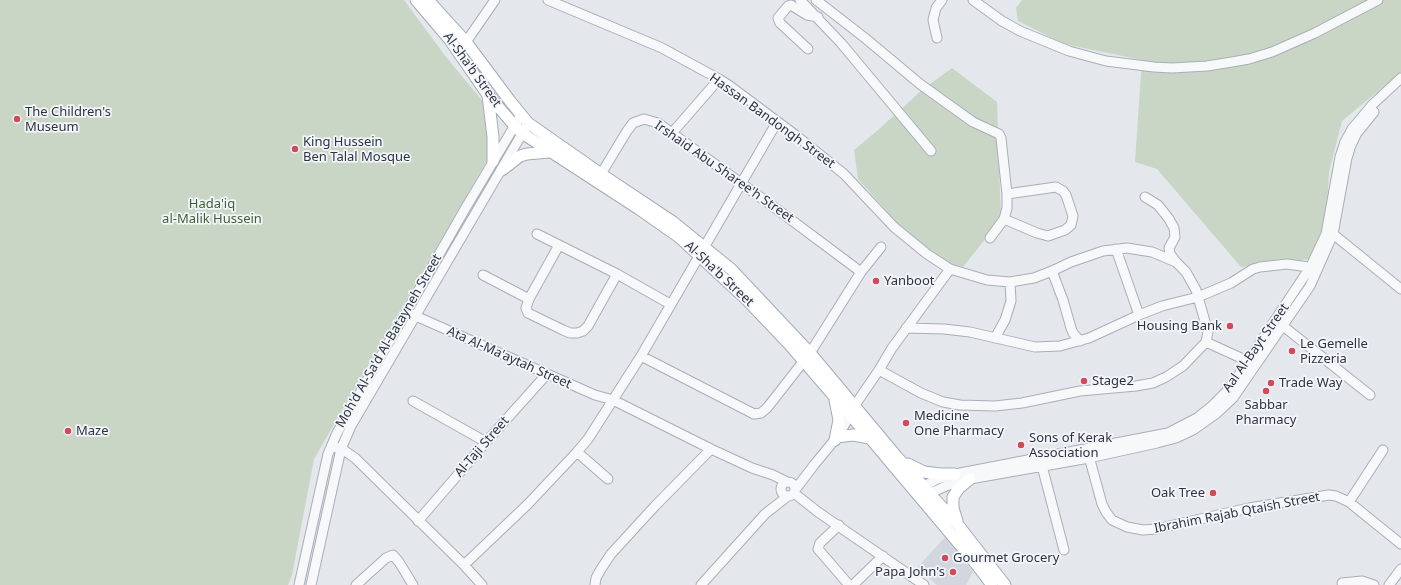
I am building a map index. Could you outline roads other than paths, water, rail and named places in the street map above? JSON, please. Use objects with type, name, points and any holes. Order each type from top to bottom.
[{"type":"main road","name":"Al-Sha'b Street","points":[[416,0],[447,36],[488,95],[522,133],[701,250]]},
{"type":"main road","name":"Al-Sha'b Street","points":[[428,0],[466,42],[525,119],[601,174],[673,222],[746,298],[855,405],[898,457],[992,585]]},
{"type":"main road","points":[[488,95],[493,138],[493,161]]},
{"type":"main road","points":[[502,170],[520,156],[549,152]]},
{"type":"main road","name":"Al-Sha'b Street","points":[[807,357],[850,416],[923,492],[958,525],[1005,585]]},
{"type":"main road","points":[[834,396],[839,420],[836,438],[857,435],[870,438]]},
{"type":"main road","points":[[898,457],[912,467],[924,472],[955,474]]},
{"type":"main road","points":[[958,525],[953,508],[953,497],[970,479]]},
{"type":"street","points":[[466,42],[495,0]]},
{"type":"street","name":"Hassan Bandongh Street","points":[[548,0],[662,48],[719,79],[844,174],[894,227],[927,254],[950,269],[987,280],[1010,282],[1034,278],[1090,255],[1127,248],[1145,250],[1176,262]]},
{"type":"street","points":[[800,0],[818,17],[841,43],[931,151]]},
{"type":"street","points":[[816,0],[865,38],[910,76],[945,102],[973,122],[999,134],[1001,138],[1007,208],[1004,219],[990,238]]},
{"type":"street","points":[[937,38],[933,20],[936,8],[942,0]]},
{"type":"street","points":[[973,0],[988,12],[1014,28],[1069,51],[1106,61],[1148,67],[1172,68],[1214,65],[1249,59],[1315,33],[1378,0]]},
{"type":"street","points":[[808,49],[779,22],[778,18],[788,6],[791,5],[807,15],[818,17]]},
{"type":"street","name":"Aal Al-Bayt Street","points":[[923,492],[935,480],[955,474],[1161,434],[1178,429],[1197,418],[1212,406],[1252,363],[1283,326],[1310,286],[1326,234],[1340,157],[1345,142],[1360,118],[1401,78]]},
{"type":"street","points":[[672,133],[719,79]]},
{"type":"street","name":"Aal Al-Bayt Street","points":[[923,492],[970,479],[1089,458],[1176,438],[1193,430],[1225,406],[1233,398],[1252,363],[1315,268],[1333,234],[1347,158],[1357,133],[1366,120],[1401,85]]},
{"type":"street","name":"Moh'd Al-Sa'd Al-Batayneh Street","points":[[299,585],[330,449],[336,433],[514,125],[525,119]]},
{"type":"street","name":"Moh'd Al-Sa'd Al-Batayneh Street","points":[[311,585],[339,453],[351,426],[502,170],[522,133],[525,119]]},
{"type":"street","name":"Irshaid Abu Sharee'h Street","points":[[601,174],[633,122],[648,120],[658,123],[862,272]]},
{"type":"street","points":[[464,565],[523,509],[577,452],[597,425],[640,356],[740,182],[777,122]]},
{"type":"street","points":[[1004,219],[1048,236],[1065,230],[1070,225],[1073,216],[1066,195],[1060,188],[1056,187],[1007,194]]},
{"type":"street","points":[[879,370],[921,393],[943,402],[960,405],[996,406],[1022,403],[1080,391],[1153,383],[1179,369],[1206,342],[1208,332],[1192,282],[1186,272],[1170,254],[1169,248],[1175,237],[1174,228],[1158,205],[1145,197]]},
{"type":"street","points":[[537,234],[617,274],[670,304]]},
{"type":"street","points":[[1333,234],[1401,289]]},
{"type":"street","points":[[560,245],[529,299],[526,307],[528,312],[562,330],[570,333],[577,333],[588,326],[617,274]]},
{"type":"street","points":[[640,356],[754,414],[761,413],[767,408],[807,357],[862,272],[881,247]]},
{"type":"street","points":[[1116,249],[1139,315]]},
{"type":"street","points":[[906,328],[970,332],[1034,347],[1047,348],[1080,341],[1162,306],[1198,297],[1231,283],[1253,269],[1287,264],[1315,268]]},
{"type":"street","points":[[855,405],[906,328],[950,269]]},
{"type":"street","points":[[1052,271],[1073,333],[1080,341]]},
{"type":"street","points":[[483,275],[529,299]]},
{"type":"street","points":[[995,338],[1005,320],[1011,301],[1010,282]]},
{"type":"street","name":"Ata Al-Ma'aytah Street","points":[[406,312],[595,396],[613,400],[785,485],[783,493],[792,493],[924,585]]},
{"type":"street","points":[[1283,326],[1370,395]]},
{"type":"street","points":[[1206,342],[1252,363]]},
{"type":"street","name":"Al-Taji Street","points":[[418,521],[547,374]]},
{"type":"street","points":[[413,401],[486,442]]},
{"type":"street","points":[[765,514],[792,493],[836,438],[850,416]]},
{"type":"street","name":"Ibrahim Rajab Qtaish Street","points":[[1086,448],[1102,504],[1106,512],[1112,520],[1127,528],[1143,530],[1156,529],[1249,508],[1329,495],[1336,496],[1349,502],[1401,544]]},
{"type":"street","points":[[330,449],[359,464],[464,565],[482,585]]},
{"type":"street","points":[[595,585],[596,578],[611,554],[655,506],[711,449]]},
{"type":"street","points":[[1349,502],[1383,450]]},
{"type":"street","points":[[577,452],[608,479]]},
{"type":"street","points":[[701,585],[765,514],[785,485],[814,465]]},
{"type":"street","points":[[1042,466],[1064,550]]},
{"type":"street","points":[[839,525],[820,543],[818,549],[849,585]]},
{"type":"street","points":[[356,585],[386,558],[393,556],[399,562],[413,585]]},
{"type":"street","points":[[853,585],[883,556]]},
{"type":"street","points":[[1389,585],[1401,569]]},
{"type":"street","points":[[1342,583],[1362,582],[1374,585]]},
{"type":"place","name":"The Children's Museum","points":[[17,119]]},
{"type":"place","name":"King Hussein Ben Talal Mosque","points":[[295,149]]},
{"type":"place","name":"Yanboot","points":[[876,281]]},
{"type":"place","name":"Housing Bank","points":[[1230,326]]},
{"type":"place","name":"Le Gemelle Pizzeria","points":[[1292,351]]},
{"type":"place","name":"Stage2","points":[[1084,381]]},
{"type":"place","name":"Trade Way","points":[[1271,383]]},
{"type":"place","name":"Sabbar Pharmacy","points":[[1266,391]]},
{"type":"place","name":"Medicine One Pharmacy","points":[[906,423]]},
{"type":"place","name":"Maze","points":[[68,431]]},
{"type":"place","name":"Sons of Kerak Association","points":[[1021,445]]},
{"type":"place","name":"Oak Tree","points":[[1213,493]]},
{"type":"place","name":"Gourmet Grocery","points":[[945,558]]},
{"type":"place","name":"Papa John's","points":[[953,572]]},
{"type":"park label","name":"Hada'iq al-Malik Hussein","points":[[212,212]]}]
